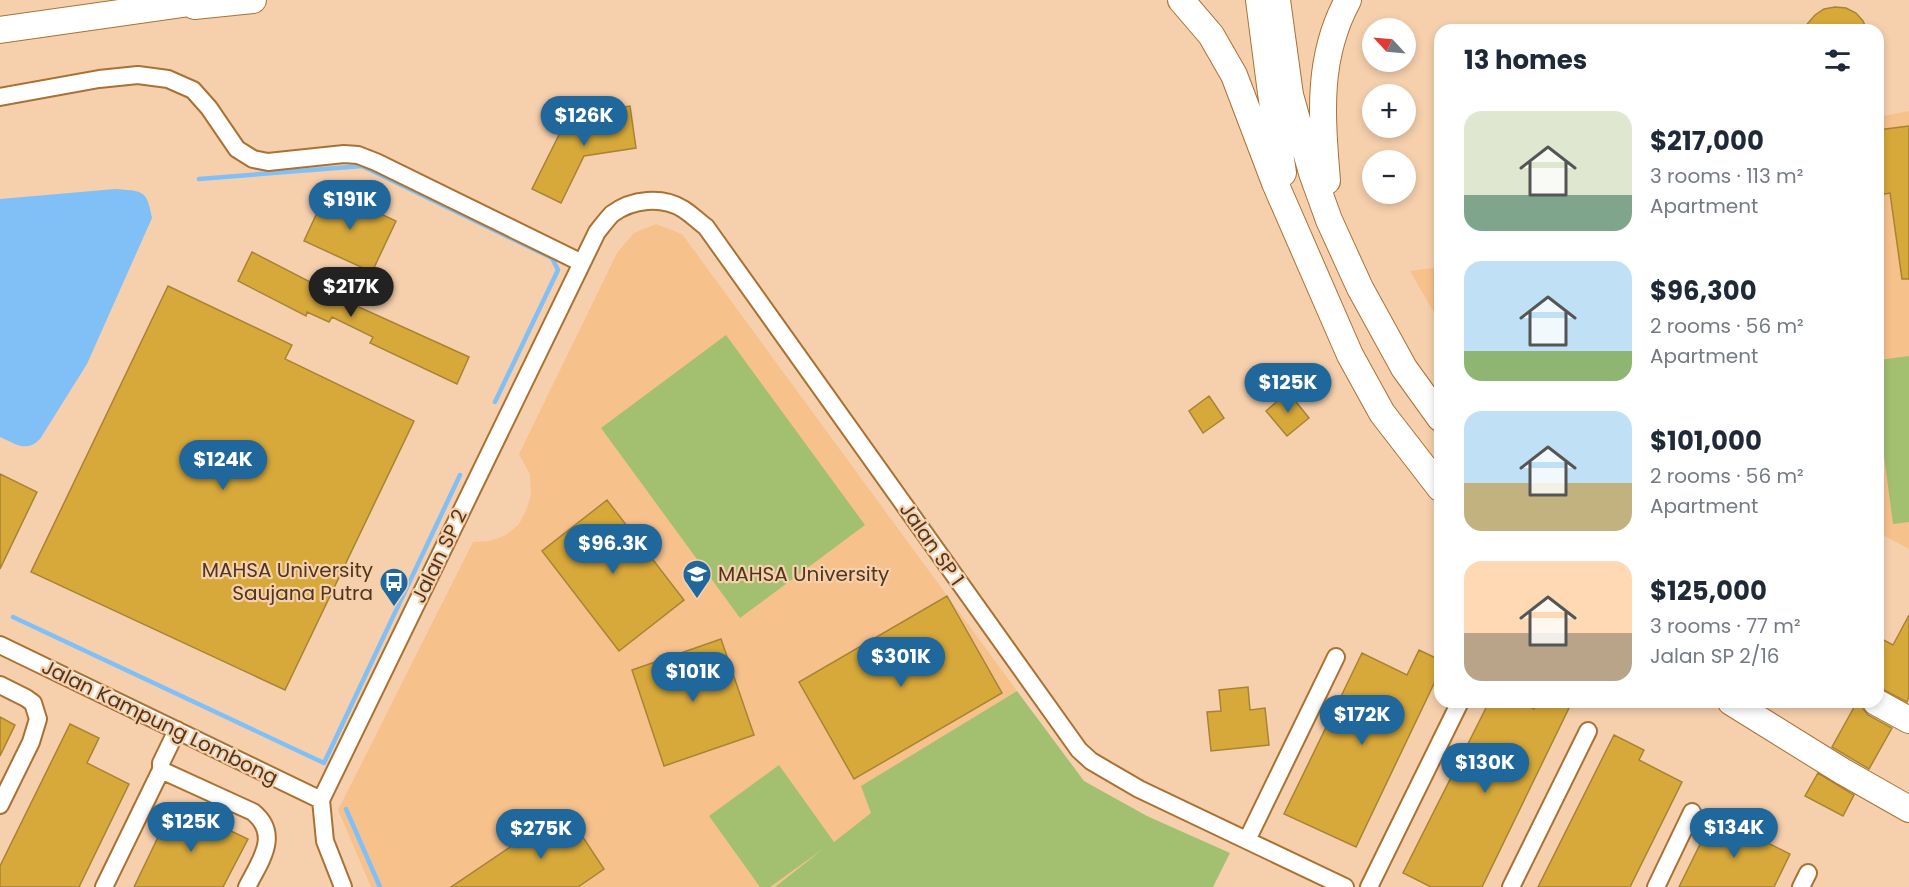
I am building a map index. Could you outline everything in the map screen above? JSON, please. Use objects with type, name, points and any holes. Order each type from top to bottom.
[{"type":"highway","points":[[0,30],[211,0]]},
{"type":"highway","points":[[85,18],[253,0]]},
{"type":"highway","points":[[1182,0],[1211,35],[1233,75],[1275,183],[1350,355],[1382,413],[1434,480]]},
{"type":"highway","points":[[1259,0],[1290,215]]},
{"type":"highway","points":[[1277,0],[1290,95],[1312,173],[1329,220],[1360,288],[1404,368],[1434,409]]},
{"type":"highway","points":[[1329,220],[1322,133],[1323,84],[1329,48],[1348,0]]},
{"type":"highway","points":[[1884,706],[1909,720]]},
{"type":"highway","points":[[1741,708],[1842,771],[1909,809]]},
{"type":"street","points":[[0,97],[138,75],[168,79],[193,90],[209,108],[237,149],[253,159],[268,162],[344,154],[358,155],[582,263]]},
{"type":"street","name":"Jalan SP 1","points":[[582,263],[597,232],[611,215],[630,204],[648,200],[665,202],[682,208],[706,227],[1079,750],[1111,774],[1345,887]]},
{"type":"street","name":"Jalan SP 2","points":[[321,800],[582,263]]},
{"type":"street","name":"Jalan Kampung Lombong","points":[[0,645],[321,800]]},
{"type":"street","points":[[1247,840],[1336,657]]},
{"type":"street","points":[[0,685],[33,703],[38,719],[31,742],[0,805]]},
{"type":"street","points":[[1369,887],[1457,708]]},
{"type":"street","points":[[104,887],[161,770],[161,763],[177,730]]},
{"type":"street","points":[[1511,887],[1588,730]]},
{"type":"street","points":[[161,770],[253,812],[262,819],[268,836],[261,858],[247,887]]},
{"type":"street","points":[[321,800],[325,841],[343,887]]},
{"type":"street","points":[[1656,887],[1692,812]]},
{"type":"shaded area","points":[[1909,111],[1909,549],[1884,536],[1884,116]]},
{"type":"shaded area","name":"MAHSA University","points":[[656,224],[682,234],[1017,691],[862,786],[872,813],[775,887],[371,887],[338,810],[473,542],[490,541],[506,535],[519,524],[531,494],[530,475],[519,454],[617,253],[634,233]]},
{"type":"shaded area","points":[[1434,268],[1434,313],[1410,271]]},
{"type":"green space","points":[[726,335],[865,525],[740,618],[601,428]]},
{"type":"green space","points":[[1909,356],[1909,522],[1893,524],[1884,456],[1884,359]]},
{"type":"green space","points":[[1017,691],[1084,781],[1147,816],[1230,853],[1213,887],[775,887],[823,849],[770,887],[760,887],[709,816],[779,765],[834,842],[871,813],[861,786]]},
{"type":"water","points":[[115,189],[142,193],[148,202],[152,218],[87,364],[40,439],[30,446],[21,446],[0,437],[0,199]]},
{"type":"building","points":[[1846,8],[1856,13],[1864,24],[1807,24],[1824,9]]},
{"type":"building","points":[[630,106],[636,148],[584,156],[561,203],[532,189],[569,115]]},
{"type":"building","points":[[1909,126],[1909,279],[1902,279],[1890,193],[1884,194],[1884,129]]},
{"type":"building","points":[[328,189],[396,221],[372,272],[304,241]]},
{"type":"building","points":[[252,252],[320,287],[319,289],[469,357],[457,384],[370,343],[373,337],[332,317],[329,322],[307,312],[306,316],[238,281]]},
{"type":"building","points":[[168,286],[292,345],[285,359],[414,421],[285,690],[31,572]]},
{"type":"building","points":[[1288,392],[1309,418],[1287,436],[1266,411]]},
{"type":"building","points":[[1209,396],[1224,418],[1203,433],[1189,411]]},
{"type":"building","points":[[0,474],[37,492],[0,569]]},
{"type":"building","points":[[607,500],[684,600],[619,651],[542,551]]},
{"type":"building","points":[[947,596],[1002,693],[854,779],[799,682]]},
{"type":"building","points":[[1909,615],[1909,697],[1907,702],[1884,690],[1884,640],[1893,645]]},
{"type":"building","points":[[721,639],[754,735],[664,766],[632,670]]},
{"type":"building","points":[[1419,650],[1434,657],[1434,684],[1356,847],[1284,814],[1362,653],[1407,675]]},
{"type":"building","points":[[1248,687],[1250,710],[1265,708],[1269,745],[1211,751],[1207,712],[1221,711],[1219,690]]},
{"type":"building","points":[[1486,708],[1569,708],[1482,887],[1431,887],[1403,873]]},
{"type":"building","points":[[1854,708],[1863,708],[1868,715],[1892,728],[1869,769],[1832,747]]},
{"type":"building","points":[[0,717],[15,725],[0,756]]},
{"type":"building","points":[[70,724],[99,738],[87,763],[129,784],[79,887],[0,887],[0,866]]},
{"type":"building","points":[[1614,735],[1644,750],[1639,760],[1682,782],[1630,887],[1538,887]]},
{"type":"building","points":[[1818,773],[1854,795],[1843,816],[1805,796]]},
{"type":"building","points":[[174,804],[248,839],[223,887],[134,887]]},
{"type":"building","points":[[565,810],[604,869],[578,887],[451,887]]},
{"type":"building","points":[[1715,814],[1790,854],[1774,887],[1679,887]]},
{"type":"waterway","points":[[199,179],[362,166],[552,258],[558,270],[495,402]]},
{"type":"waterway","points":[[13,617],[324,763],[460,475]]},
{"type":"waterway","points":[[346,809],[380,887]]},
{"type":"place","name":"MAHSA University","points":[[697,600]]},
{"type":"place","name":"MAHSA University Saujana Putra","points":[[394,608]]}]
